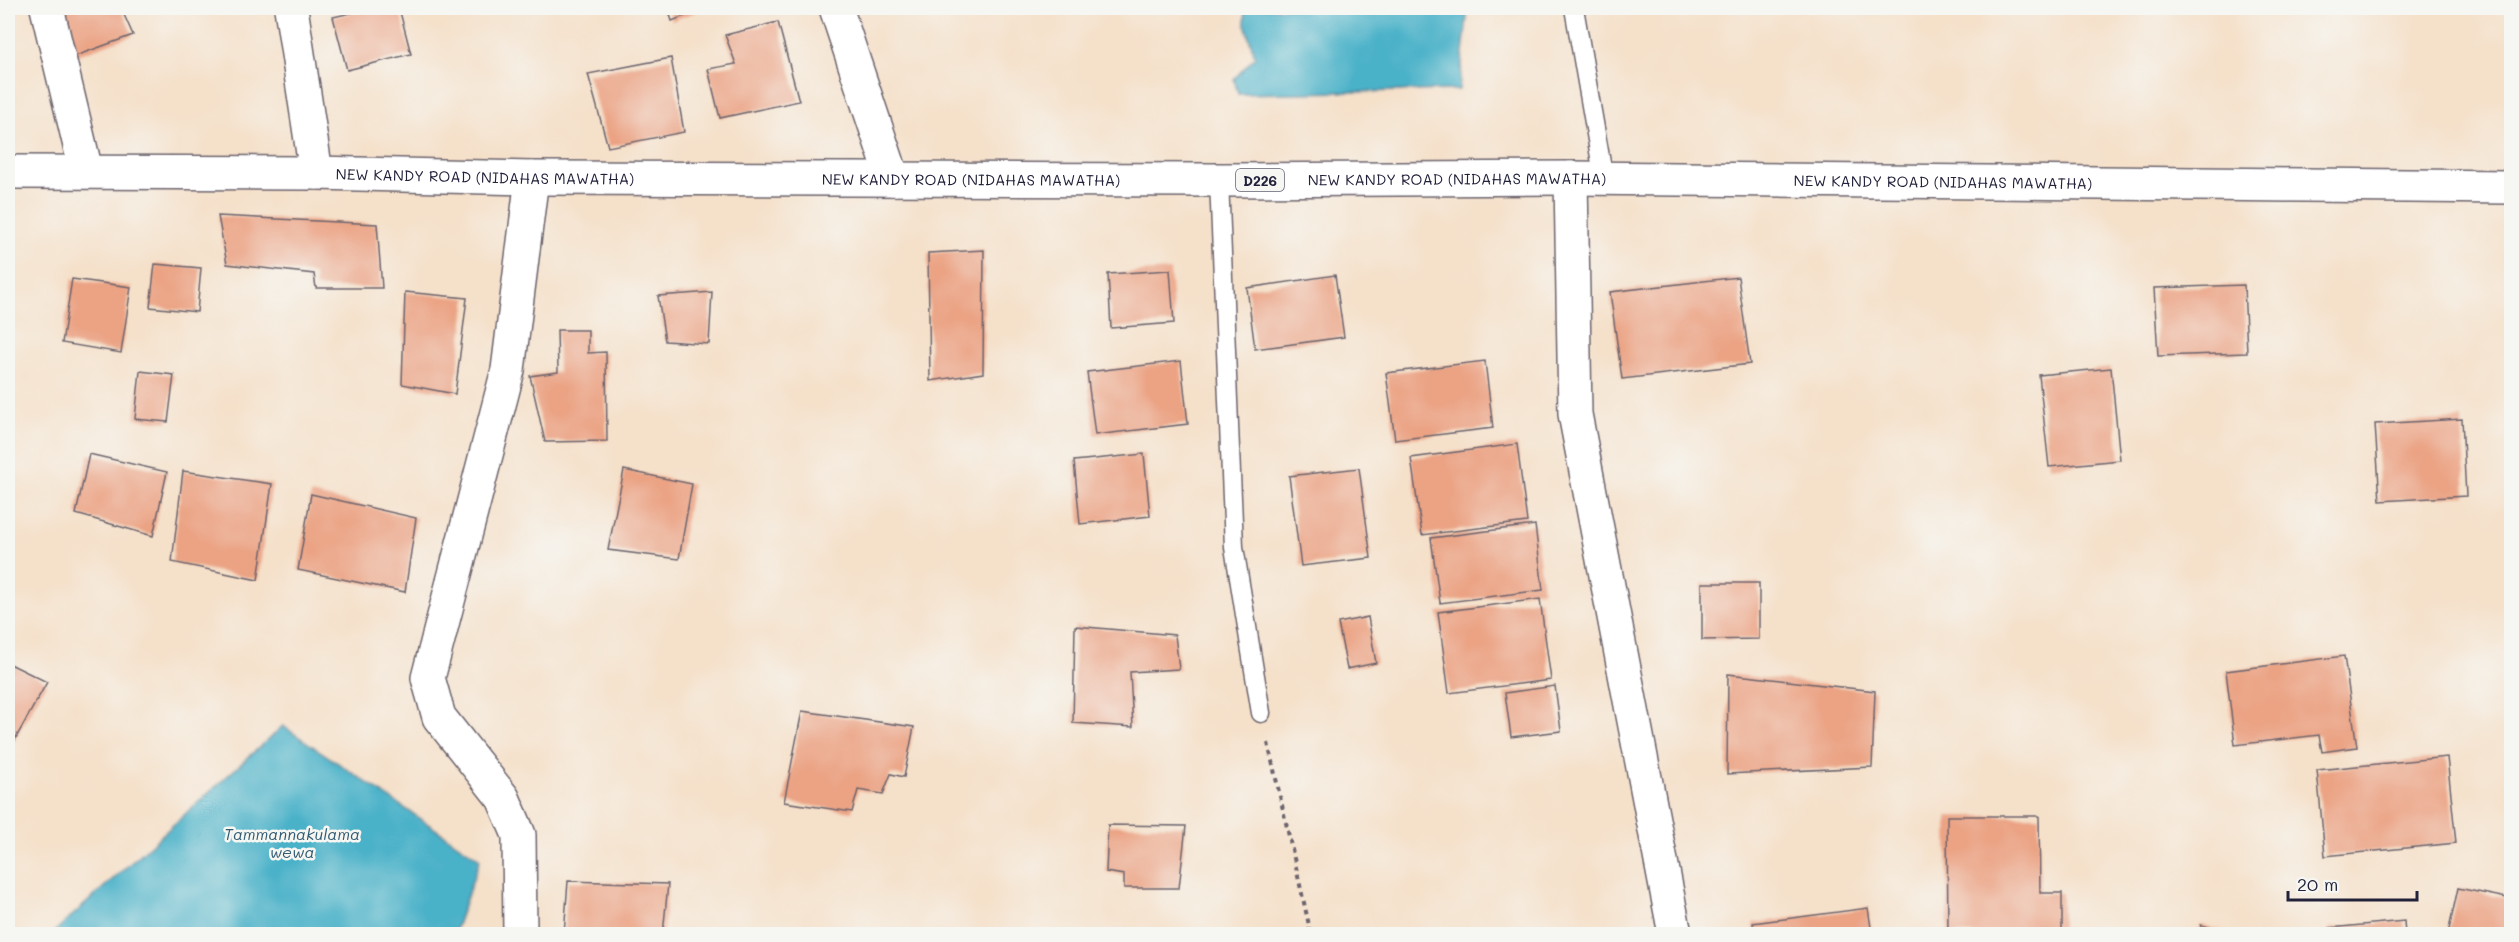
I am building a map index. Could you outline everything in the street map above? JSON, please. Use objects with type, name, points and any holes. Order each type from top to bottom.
[{"type":"main road","points":[[47,8],[86,171]]},
{"type":"main road","points":[[291,8],[316,173]]},
{"type":"main road","points":[[836,8],[893,179]]},
{"type":"main road","name":"NEW KANDY ROAD (NIDAHAS MAWATHA)","points":[[8,172],[316,173],[532,178],[1219,180],[1571,178],[1604,180],[2077,181],[2511,187]]},
{"type":"main road","points":[[520,934],[519,835],[503,798],[439,717],[428,678],[508,370],[532,178]]},
{"type":"main road","points":[[1571,178],[1575,414],[1675,934]]},
{"type":"lane","points":[[1574,8],[1604,180]]},
{"type":"lane","points":[[1219,180],[1234,547],[1261,713]]},
{"type":"path","points":[[1261,713],[1311,934]]},
{"type":"water","points":[[1245,8],[1468,8],[1459,90],[1238,94],[1234,79],[1255,57],[1245,24]]},
{"type":"water","name":"Tammannakulama wewa","points":[[283,726],[480,859],[454,934],[52,934]]},
{"type":"building","points":[[58,8],[121,8],[133,35],[67,59]]},
{"type":"building","points":[[373,8],[399,8],[411,54],[347,70],[333,17]]},
{"type":"building","points":[[668,8],[705,8],[672,21]]},
{"type":"building","points":[[778,22],[799,101],[720,118],[708,69],[736,64],[725,35]]},
{"type":"building","points":[[671,58],[684,132],[608,147],[588,74]]},
{"type":"building","points":[[218,216],[377,224],[382,288],[316,288],[314,274],[227,264]]},
{"type":"building","points":[[984,250],[983,373],[930,381],[928,253]]},
{"type":"building","points":[[155,264],[201,268],[197,312],[150,307]]},
{"type":"building","points":[[1170,270],[1174,323],[1111,328],[1108,274]]},
{"type":"building","points":[[1335,275],[1344,337],[1255,349],[1247,288]]},
{"type":"building","points":[[1738,277],[1750,364],[1622,379],[1610,292]]},
{"type":"building","points":[[72,279],[131,287],[121,353],[62,343]]},
{"type":"building","points":[[2244,285],[2247,353],[2158,356],[2154,288]]},
{"type":"building","points":[[405,292],[467,298],[455,394],[402,384]]},
{"type":"building","points":[[712,292],[709,344],[665,341],[658,296]]},
{"type":"building","points":[[557,330],[588,330],[588,353],[606,352],[607,441],[545,442],[530,376],[558,372]]},
{"type":"building","points":[[1181,361],[1188,424],[1095,435],[1087,372]]},
{"type":"building","points":[[1485,361],[1493,428],[1395,440],[1386,373]]},
{"type":"building","points":[[2111,368],[2120,460],[2049,467],[2039,375]]},
{"type":"building","points":[[140,371],[174,375],[168,422],[135,419]]},
{"type":"building","points":[[2462,419],[2466,496],[2380,501],[2375,424]]},
{"type":"building","points":[[1517,444],[1527,522],[1422,535],[1411,458]]},
{"type":"building","points":[[89,454],[167,472],[153,536],[76,514]]},
{"type":"building","points":[[1144,454],[1150,516],[1080,524],[1074,461]]},
{"type":"building","points":[[1359,468],[1371,558],[1301,566],[1289,476]]},
{"type":"building","points":[[624,470],[692,484],[679,559],[608,550]]},
{"type":"building","points":[[183,471],[272,484],[258,580],[172,562]]},
{"type":"building","points":[[311,494],[416,518],[405,592],[298,570]]},
{"type":"building","points":[[1535,525],[1543,590],[1440,603],[1431,538]]},
{"type":"building","points":[[1702,583],[1759,583],[1759,639],[1702,640]]},
{"type":"building","points":[[1540,599],[1551,680],[1449,693],[1438,612]]},
{"type":"building","points":[[1368,617],[1376,663],[1347,669],[1338,623]]},
{"type":"building","points":[[1075,626],[1175,635],[1179,669],[1130,672],[1133,727],[1073,723]]},
{"type":"building","points":[[2344,656],[2357,747],[2322,752],[2319,735],[2235,745],[2226,671]]},
{"type":"building","points":[[8,663],[47,682],[8,752]]},
{"type":"building","points":[[1728,674],[1875,691],[1872,767],[1727,774]]},
{"type":"building","points":[[1555,686],[1561,731],[1511,737],[1505,693]]},
{"type":"building","points":[[802,711],[914,727],[904,777],[891,774],[883,794],[858,790],[852,812],[784,802]]},
{"type":"building","points":[[2447,757],[2456,843],[2325,856],[2317,770]]},
{"type":"building","points":[[1947,816],[2039,816],[2040,893],[2062,893],[2062,934],[1948,934]]},
{"type":"building","points":[[1108,825],[1186,826],[1179,888],[1124,888],[1124,875],[1106,872]]},
{"type":"building","points":[[568,881],[668,884],[663,934],[564,934]]},
{"type":"building","points":[[2458,888],[2512,899],[2507,934],[2448,934]]},
{"type":"building","points":[[1868,908],[1872,934],[1754,934],[1753,923]]},
{"type":"building","points":[[2404,921],[2405,934],[2330,934],[2330,928]]},
{"type":"building","points":[[2201,925],[2235,934],[2199,934]]}]
